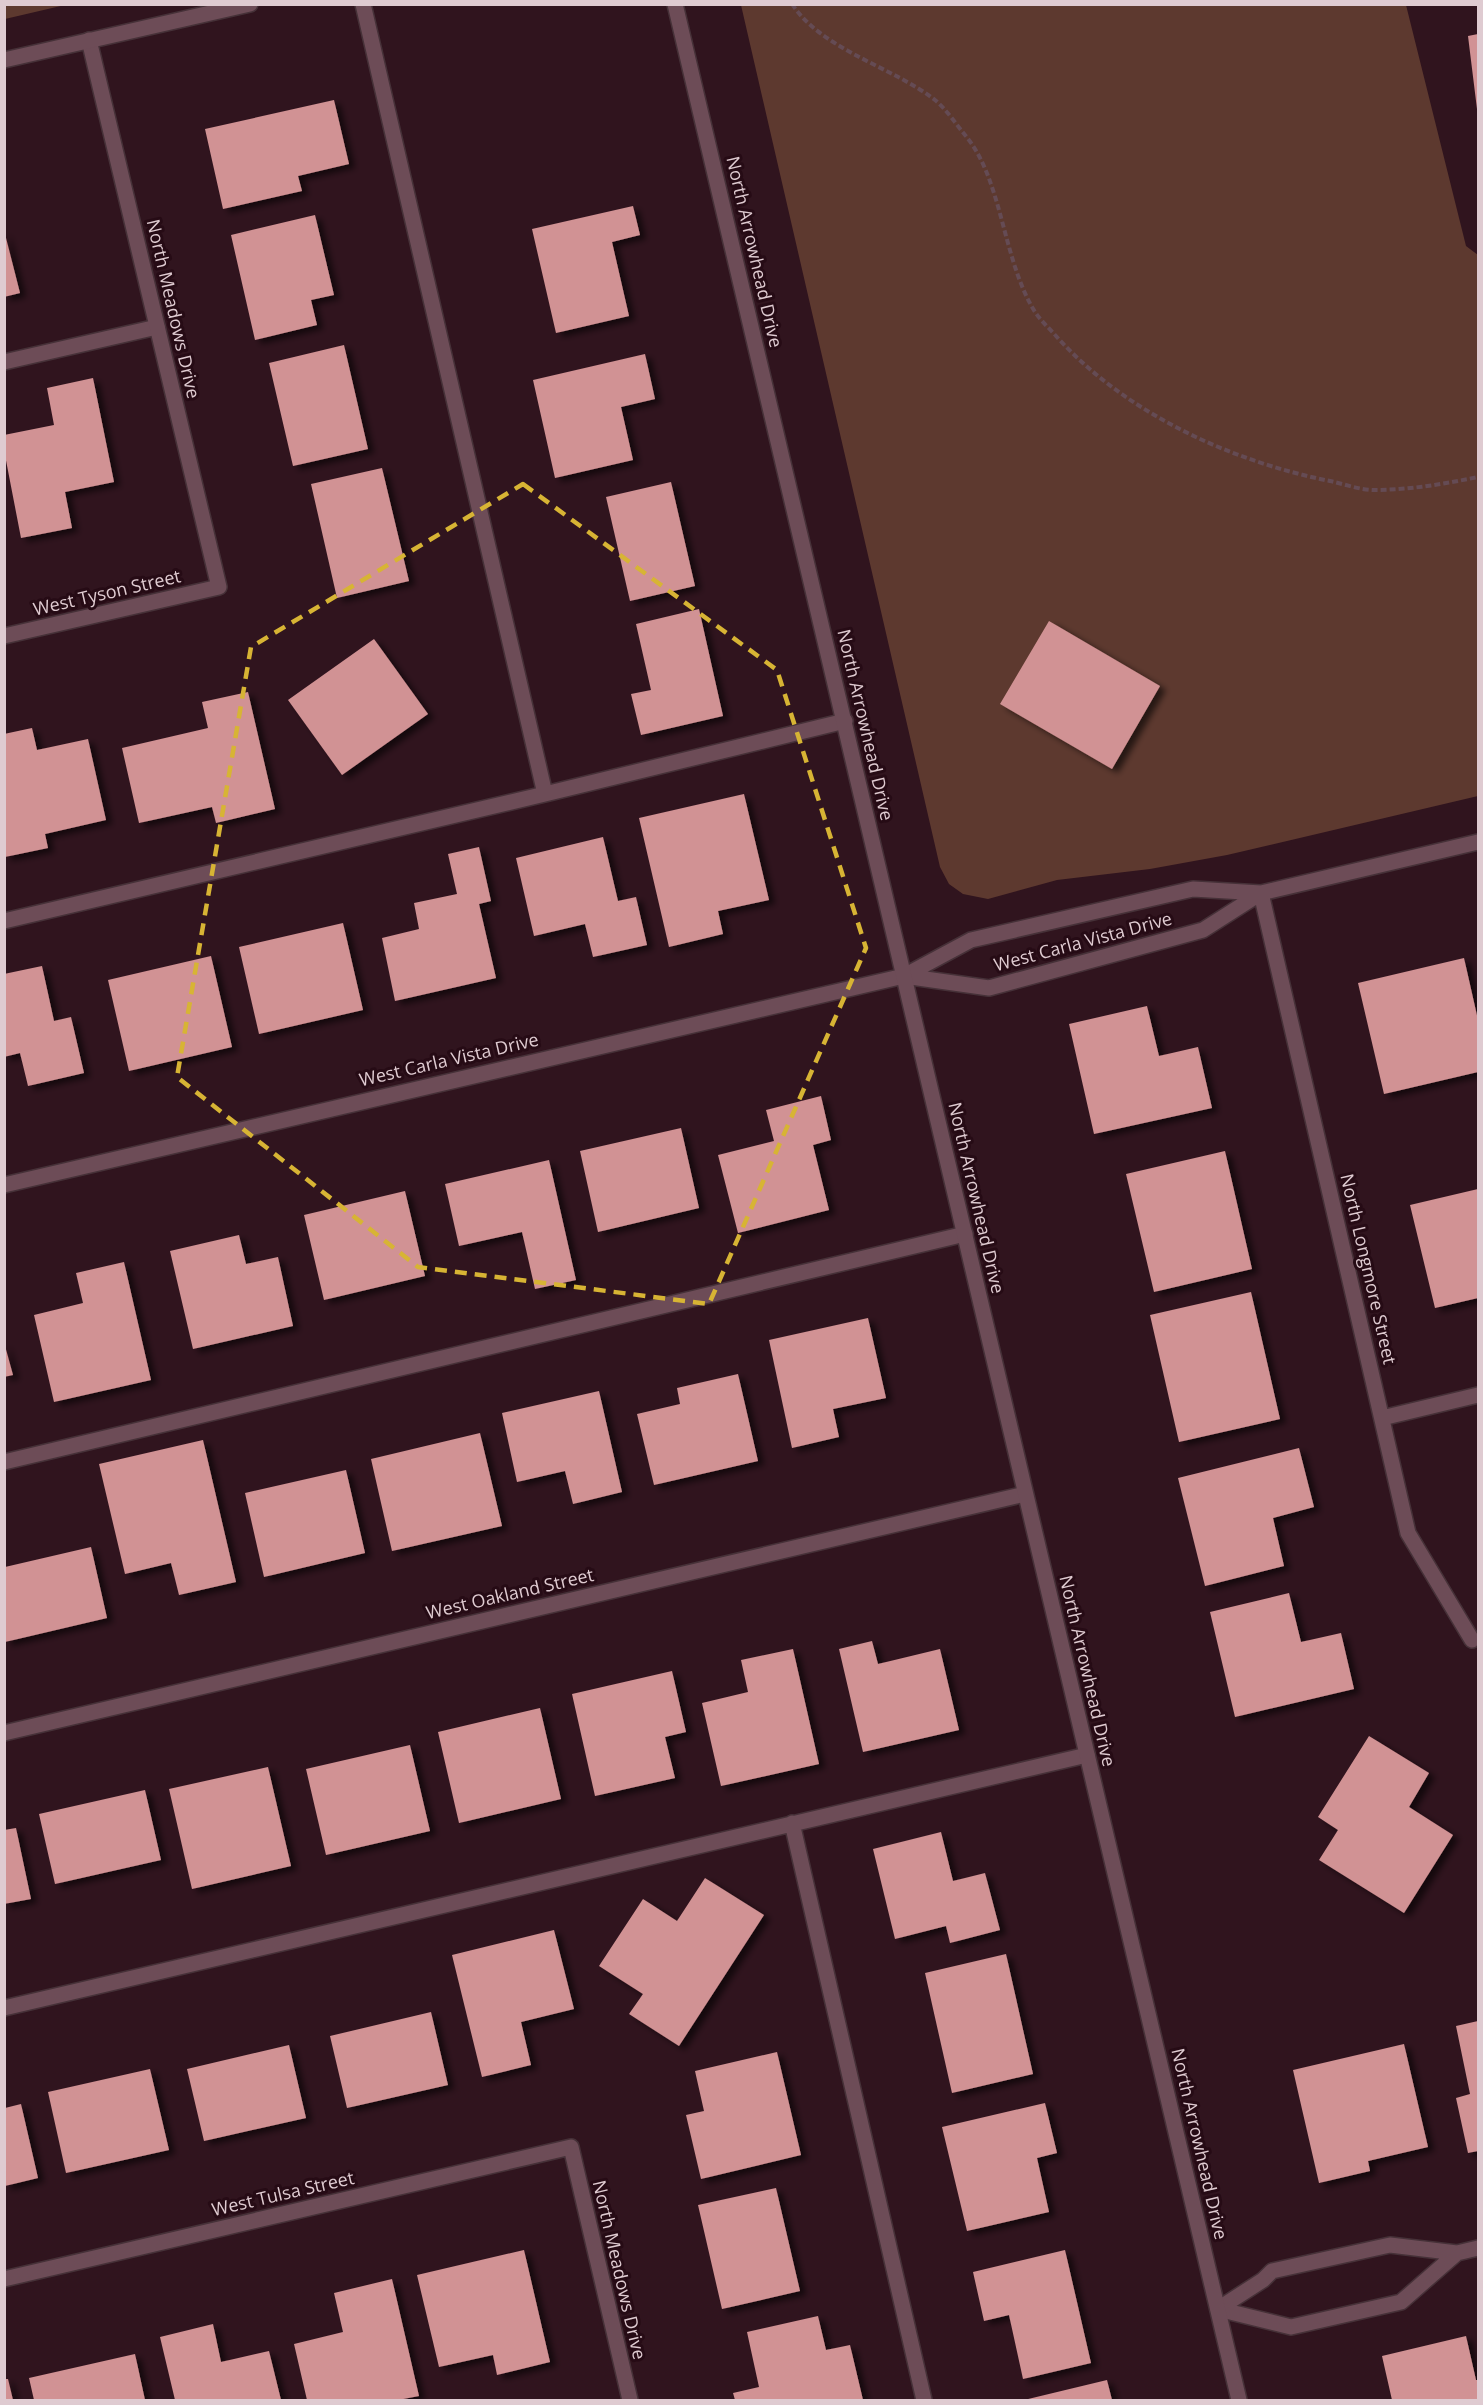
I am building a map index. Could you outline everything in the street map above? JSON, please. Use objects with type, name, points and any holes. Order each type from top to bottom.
[{"type":"street","points":[[4,60],[250,4]]},
{"type":"street","points":[[363,4],[545,795]]},
{"type":"street","name":"North Arrowhead Drive","points":[[675,4],[1239,2400]]},
{"type":"street","name":"North Meadows Drive","points":[[88,40],[219,587]]},
{"type":"street","points":[[4,362],[157,327]]},
{"type":"street","name":"West Tyson Street","points":[[4,636],[219,587]]},
{"type":"street","points":[[4,921],[545,795],[845,721]]},
{"type":"street","name":"West Carla Vista Drive","points":[[4,1185],[904,976],[971,940],[1194,889],[1261,893],[1479,842]]},
{"type":"street","name":"West Carla Vista Drive","points":[[904,976],[989,988],[1203,930],[1261,893]]},
{"type":"street","name":"North Longmore Street","points":[[1261,893],[1408,1533],[1472,1640]]},
{"type":"street","points":[[4,1462],[965,1234]]},
{"type":"street","points":[[1382,1418],[1479,1395]]},
{"type":"street","name":"West Oakland Street","points":[[4,1732],[1025,1494]]},
{"type":"street","points":[[4,2008],[1088,1755]]},
{"type":"street","points":[[792,1823],[924,2400]]},
{"type":"street","name":"North Meadows Drive","points":[[571,2147],[630,2400]]},
{"type":"street","name":"West Tulsa Street","points":[[4,2278],[571,2147]]},
{"type":"street","points":[[1218,2309],[1263,2280],[1272,2271],[1390,2245],[1457,2253],[1479,2248]]},
{"type":"street","points":[[1218,2309],[1291,2327],[1401,2302],[1457,2253]]},
{"type":"path","points":[[792,4],[798,14],[831,40],[936,101],[968,137],[983,163],[1016,273],[1036,313],[1078,360],[1117,392],[1199,439],[1287,473],[1372,490],[1439,485],[1479,477]]},
{"type":"highlighted area","points":[[523,484],[777,670],[866,948],[709,1304],[418,1267],[177,1077],[251,647]]},
{"type":"shaded area","points":[[5,4],[65,4],[65,5],[5,19]]},
{"type":"shaded area","points":[[741,5],[1406,5],[1466,246],[1478,255],[1478,796],[1227,855],[1150,869],[1057,880],[988,899],[963,894],[949,884],[940,867]]},
{"type":"building","points":[[1478,34],[1478,109],[1477,109],[1468,36]]},
{"type":"building","points":[[334,100],[349,164],[298,176],[302,191],[223,209],[205,129]]},
{"type":"building","points":[[633,206],[640,235],[612,242],[629,316],[556,333],[532,229]]},
{"type":"building","points":[[315,215],[334,295],[311,300],[317,325],[255,340],[231,235]]},
{"type":"building","points":[[4,230],[20,293],[4,297]]},
{"type":"building","points":[[344,345],[368,449],[293,466],[269,363]]},
{"type":"building","points":[[645,354],[655,399],[621,407],[633,460],[555,478],[533,380]]},
{"type":"building","points":[[93,378],[114,482],[65,492],[72,528],[21,538],[4,450],[4,435],[54,425],[47,388]]},
{"type":"building","points":[[382,468],[409,581],[337,598],[311,484]]},
{"type":"building","points":[[671,482],[695,586],[630,601],[606,497]]},
{"type":"building","points":[[699,609],[723,716],[641,735],[631,694],[651,690],[636,624]]},
{"type":"building","points":[[1049,621],[1160,686],[1112,769],[1000,704]]},
{"type":"building","points":[[374,639],[428,714],[342,775],[288,700]]},
{"type":"building","points":[[248,692],[275,809],[216,823],[212,807],[139,823],[122,748],[208,728],[202,702]]},
{"type":"building","points":[[32,728],[37,750],[88,739],[106,820],[45,834],[48,848],[5,857],[4,734]]},
{"type":"building","points":[[744,794],[769,900],[718,911],[723,934],[669,947],[639,818]]},
{"type":"building","points":[[603,837],[618,901],[636,897],[647,945],[593,957],[585,924],[534,936],[516,858]]},
{"type":"building","points":[[479,847],[491,901],[479,904],[496,978],[395,1001],[382,938],[419,929],[414,903],[457,894],[448,854]]},
{"type":"building","points":[[343,923],[363,1010],[259,1034],[239,947]]},
{"type":"building","points":[[211,956],[232,1047],[129,1071],[108,980]]},
{"type":"building","points":[[1464,958],[1478,1020],[1478,1072],[1384,1094],[1358,983]]},
{"type":"building","points":[[42,966],[54,1021],[71,1017],[84,1073],[28,1086],[20,1053],[4,1057],[4,974]]},
{"type":"building","points":[[1147,1006],[1159,1056],[1198,1047],[1212,1108],[1094,1134],[1069,1024]]},
{"type":"building","points":[[821,1096],[831,1140],[813,1145],[829,1210],[738,1233],[718,1155],[774,1141],[766,1110]]},
{"type":"building","points":[[681,1128],[699,1208],[598,1232],[580,1151]]},
{"type":"building","points":[[1225,1151],[1252,1269],[1154,1292],[1126,1174]]},
{"type":"building","points":[[549,1160],[576,1280],[535,1289],[522,1232],[459,1246],[445,1184]]},
{"type":"building","points":[[1478,1189],[1478,1298],[1435,1308],[1410,1205]]},
{"type":"building","points":[[405,1191],[425,1276],[324,1300],[304,1215]]},
{"type":"building","points":[[239,1235],[246,1264],[278,1257],[293,1326],[193,1349],[170,1251]]},
{"type":"building","points":[[124,1262],[151,1380],[54,1402],[34,1315],[83,1303],[76,1273]]},
{"type":"building","points":[[1251,1292],[1280,1419],[1179,1442],[1150,1315]]},
{"type":"building","points":[[868,1318],[886,1398],[833,1409],[839,1437],[792,1448],[769,1340]]},
{"type":"building","points":[[4,1342],[13,1375],[4,1377]]},
{"type":"building","points":[[738,1374],[758,1461],[654,1485],[637,1414],[680,1404],[677,1388]]},
{"type":"building","points":[[599,1391],[622,1492],[573,1504],[565,1471],[517,1482],[502,1413]]},
{"type":"building","points":[[480,1433],[502,1526],[392,1551],[371,1459]]},
{"type":"building","points":[[203,1440],[236,1582],[179,1595],[171,1563],[125,1574],[99,1464]]},
{"type":"building","points":[[1299,1448],[1314,1507],[1273,1518],[1284,1566],[1205,1586],[1178,1478]]},
{"type":"building","points":[[346,1470],[365,1553],[264,1577],[245,1493]]},
{"type":"building","points":[[91,1547],[107,1618],[5,1642],[5,1567]]},
{"type":"building","points":[[1289,1593],[1301,1642],[1341,1633],[1354,1689],[1235,1717],[1210,1612]]},
{"type":"building","points":[[872,1641],[878,1664],[940,1649],[959,1730],[863,1752],[839,1649]]},
{"type":"building","points":[[793,1649],[819,1764],[721,1786],[702,1703],[748,1692],[741,1660]]},
{"type":"building","points":[[672,1671],[686,1732],[665,1737],[675,1778],[595,1796],[572,1694]]},
{"type":"building","points":[[540,1708],[561,1799],[459,1823],[438,1732]]},
{"type":"building","points":[[1369,1736],[1429,1773],[1409,1807],[1453,1835],[1404,1913],[1319,1860],[1338,1830],[1318,1817]]},
{"type":"building","points":[[410,1745],[430,1831],[326,1855],[306,1769]]},
{"type":"building","points":[[268,1767],[291,1866],[192,1889],[169,1789]]},
{"type":"building","points":[[145,1790],[161,1860],[55,1884],[39,1814]]},
{"type":"building","points":[[16,1828],[31,1899],[4,1904],[4,1830]]},
{"type":"building","points":[[941,1832],[953,1881],[985,1873],[1000,1930],[950,1943],[946,1926],[895,1939],[873,1849]]},
{"type":"building","points":[[705,1878],[764,1915],[679,2046],[629,2014],[643,1994],[599,1966],[643,1899],[677,1921]]},
{"type":"building","points":[[554,1930],[574,2009],[521,2022],[531,2065],[482,2077],[452,1955]]},
{"type":"building","points":[[1006,1954],[1033,2074],[952,2093],[925,1973]]},
{"type":"building","points":[[431,2012],[448,2085],[347,2108],[330,2036]]},
{"type":"building","points":[[1478,2021],[1478,2151],[1468,2153],[1456,2098],[1470,2094],[1456,2026]]},
{"type":"building","points":[[1404,2044],[1428,2147],[1368,2161],[1370,2171],[1319,2183],[1293,2070]]},
{"type":"building","points":[[289,2045],[306,2118],[204,2141],[187,2069]]},
{"type":"building","points":[[777,2052],[801,2155],[701,2179],[686,2115],[704,2111],[695,2071]]},
{"type":"building","points":[[150,2069],[169,2150],[66,2173],[48,2092]]},
{"type":"building","points":[[1045,2103],[1057,2153],[1037,2158],[1049,2212],[967,2231],[942,2127]]},
{"type":"building","points":[[21,2104],[38,2178],[5,2186],[5,2108]]},
{"type":"building","points":[[776,2188],[800,2291],[722,2309],[698,2205]]},
{"type":"building","points":[[524,2250],[550,2362],[497,2375],[493,2355],[439,2367],[417,2275]]},
{"type":"building","points":[[1065,2250],[1091,2363],[1023,2379],[1009,2315],[984,2321],[973,2272]]},
{"type":"building","points":[[392,2279],[419,2396],[398,2400],[307,2400],[294,2344],[343,2332],[334,2293]]},
{"type":"building","points":[[818,2316],[826,2350],[850,2345],[863,2400],[735,2400],[733,2393],[759,2387],[747,2332]]},
{"type":"building","points":[[213,2324],[221,2362],[269,2351],[281,2400],[175,2400],[160,2337]]},
{"type":"building","points":[[1466,2336],[1476,2380],[1478,2380],[1478,2400],[1392,2400],[1382,2356]]},
{"type":"building","points":[[135,2354],[145,2400],[34,2400],[29,2378]]},
{"type":"building","points":[[5,2379],[8,2379],[13,2400],[5,2400]]},
{"type":"building","points":[[1107,2380],[1112,2400],[1024,2400]]}]
